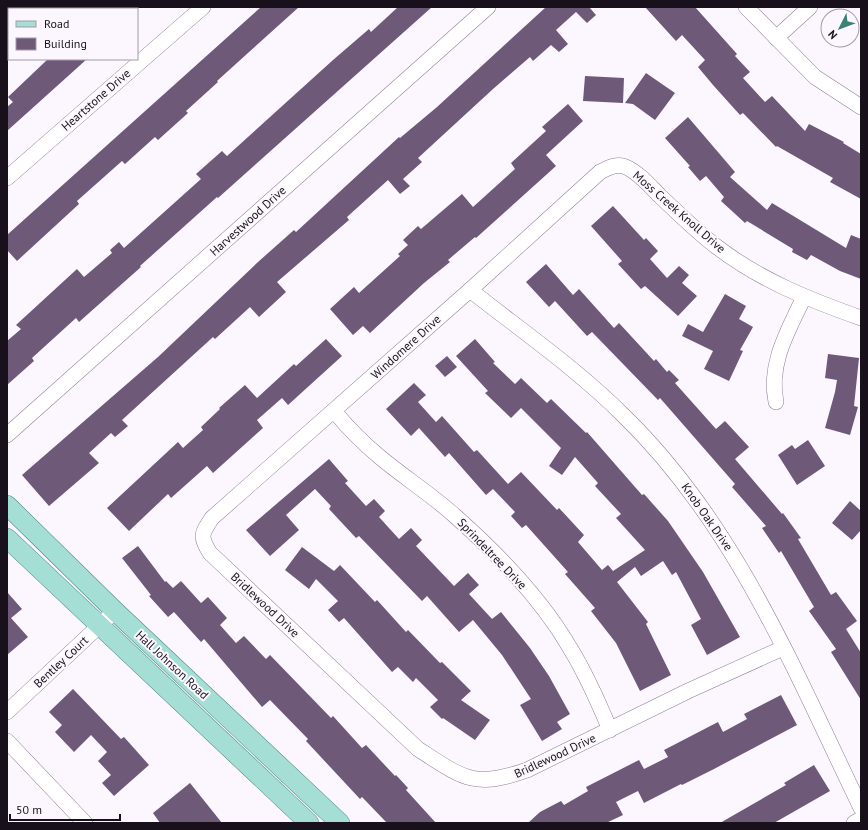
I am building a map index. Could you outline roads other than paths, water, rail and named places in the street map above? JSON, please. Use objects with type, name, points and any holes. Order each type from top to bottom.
[{"type":"main road","name":"Hall Johnson Road","points":[[7,505],[115,611],[340,823]]},
{"type":"main road","name":"Hall Johnson Road","points":[[7,538],[309,823]]},
{"type":"street","name":"Heartstone Drive","points":[[7,178],[203,7]]},
{"type":"street","name":"Harvestwood Drive","points":[[7,435],[488,7]]},
{"type":"street","points":[[746,7],[815,77],[861,107]]},
{"type":"street","points":[[776,38],[810,7]]},
{"type":"street","name":"Windomere Drive","points":[[205,545],[202,537],[203,532],[212,518],[470,290],[600,172],[612,166],[627,167]]},
{"type":"street","name":"Moss Creek Knoll Drive","points":[[627,167],[639,176],[683,219],[717,247],[762,277],[804,297],[861,318]]},
{"type":"street","name":"Knob Oak Drive","points":[[470,290],[573,370],[624,415],[660,454],[694,495],[718,529],[755,591],[861,808]]},
{"type":"street","points":[[776,402],[774,390],[776,363],[781,346],[804,297]]},
{"type":"street","name":"Sprindeltree Drive","points":[[334,411],[347,426],[380,458],[455,516],[504,563],[550,618],[570,647],[592,687],[610,730]]},
{"type":"street","name":"Bridlewood Drive","points":[[205,545],[210,553],[418,749],[454,772],[466,777],[487,781],[502,779],[527,770],[783,648]]},
{"type":"street","name":"Bentley Court","points":[[7,712],[115,611]]},
{"type":"street","points":[[7,741],[85,823]]},
{"type":"street","points":[[854,823],[861,819]]}]
